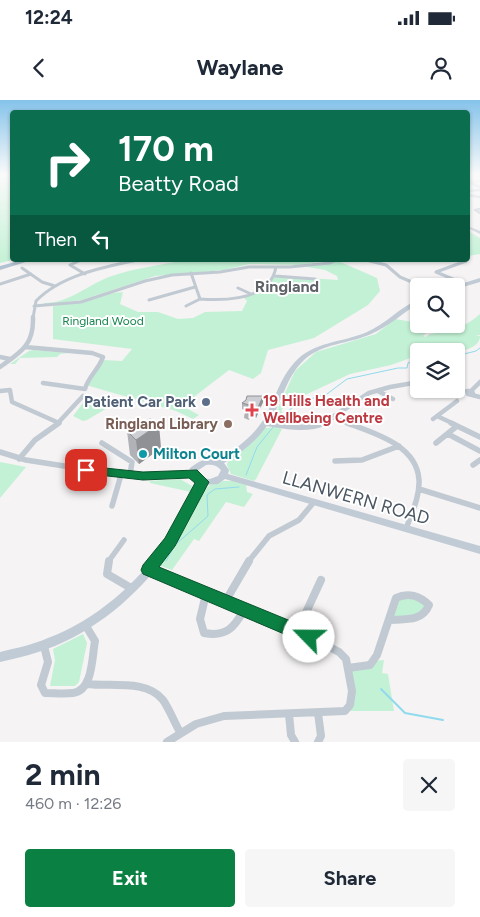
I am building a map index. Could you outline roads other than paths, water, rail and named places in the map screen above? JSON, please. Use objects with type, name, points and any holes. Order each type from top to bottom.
[{"type":"main road","points":[[0,267],[15,262]]},
{"type":"main road","points":[[0,267],[20,262]]},
{"type":"street","points":[[480,210],[475,210],[480,213]]},
{"type":"street","points":[[77,262],[70,265],[85,274]]},
{"type":"street","points":[[0,367],[24,347],[32,334],[34,306],[41,296],[55,286],[85,274],[130,262]]},
{"type":"street","points":[[34,306],[82,302],[156,278],[191,273],[220,272],[249,267],[276,267],[326,262]]},
{"type":"street","points":[[374,262],[386,265],[400,277],[410,281]]},
{"type":"street","points":[[463,262],[436,272],[466,284],[480,280]]},
{"type":"street","points":[[186,306],[200,299],[233,299],[266,288],[275,276],[276,267]]},
{"type":"street","points":[[22,268],[42,282],[55,286]]},
{"type":"street","points":[[191,273],[200,299]]},
{"type":"street","points":[[0,284],[31,274]]},
{"type":"street","points":[[275,276],[316,279]]},
{"type":"street","points":[[149,300],[195,287]]},
{"type":"street","points":[[238,288],[251,294]]},
{"type":"street","points":[[193,474],[196,466],[204,462],[219,463],[241,449],[265,423],[288,376],[298,362],[320,347],[368,334],[410,307]]},
{"type":"street","points":[[24,347],[92,353],[102,357],[100,365],[83,390],[43,383]]},
{"type":"street","points":[[0,357],[10,359]]},
{"type":"street","points":[[480,382],[472,392],[480,397]]},
{"type":"street","points":[[265,423],[306,428],[323,424],[363,396],[410,384]]},
{"type":"street","points":[[0,391],[10,390],[10,400],[12,402],[59,423]]},
{"type":"street","points":[[378,391],[393,400]]},
{"type":"street","points":[[19,459],[35,440],[59,423],[83,396]]},
{"type":"street","points":[[457,400],[435,417],[480,437]]},
{"type":"street","points":[[334,418],[399,446],[416,464],[419,471],[419,489],[406,529]]},
{"type":"street","points":[[436,443],[457,426]]},
{"type":"street","points":[[448,434],[480,451]]},
{"type":"street","points":[[102,443],[132,462],[130,475]]},
{"type":"street","points":[[335,461],[362,460],[399,446]]},
{"type":"street","points":[[0,452],[19,459],[121,475],[193,474]]},
{"type":"street","points":[[473,465],[480,460]]},
{"type":"street","points":[[193,474],[194,477],[202,482],[215,482],[224,476],[225,470],[219,463]]},
{"type":"street","points":[[112,506],[121,475]]},
{"type":"street","name":"LLANWERN ROAD","points":[[224,476],[480,550]]},
{"type":"street","points":[[0,657],[44,646],[86,626],[115,606],[149,570],[170,542],[202,482]]},
{"type":"street","points":[[419,489],[480,508]]},
{"type":"street","points":[[225,602],[257,550],[268,536],[302,520],[314,502]]},
{"type":"street","points":[[124,540],[111,555],[106,566],[107,574],[131,588]]},
{"type":"street","points":[[149,570],[297,632],[339,652],[346,659],[352,690],[350,705],[345,711],[229,716],[206,720],[180,732],[167,742]]},
{"type":"street","points":[[297,632],[321,580]]},
{"type":"street","points":[[206,594],[200,623],[204,633],[212,635],[228,632],[234,627],[244,610]]},
{"type":"street","points":[[348,668],[370,665],[378,655],[389,620],[396,598],[407,594],[419,598],[429,605],[427,613],[422,618],[389,620]]},
{"type":"street","points":[[44,646],[48,662],[41,685],[45,693],[75,693],[82,690],[87,684],[94,641],[86,626]]},
{"type":"street","points":[[87,684],[134,687],[154,692],[166,706],[180,732]]},
{"type":"street","points":[[318,713],[321,736],[318,742]]},
{"type":"street","points":[[288,714],[291,735],[296,742]]},
{"type":"waterway","points":[[465,354],[480,348]]},
{"type":"waterway","points":[[276,423],[297,403],[327,394],[347,379],[398,368],[407,368],[410,362]]},
{"type":"waterway","points":[[246,475],[257,447],[274,426]]},
{"type":"waterway","points":[[166,561],[175,545],[208,516],[207,495],[215,489],[239,487]]},
{"type":"waterway","points":[[381,689],[405,713],[443,720]]},
{"type":"place","name":"Patient Car Park","points":[[206,402]]},
{"type":"place","name":"19 Hills Health and Wellbeing Centre","points":[[252,410]]},
{"type":"place","name":"Ringland Library","points":[[228,424]]},
{"type":"place","name":"Milton Court","points":[[143,454]]},
{"type":"district","name":"Ringland","points":[[287,286]]},
{"type":"park label","name":"Ringland Wood","points":[[103,321]]}]
